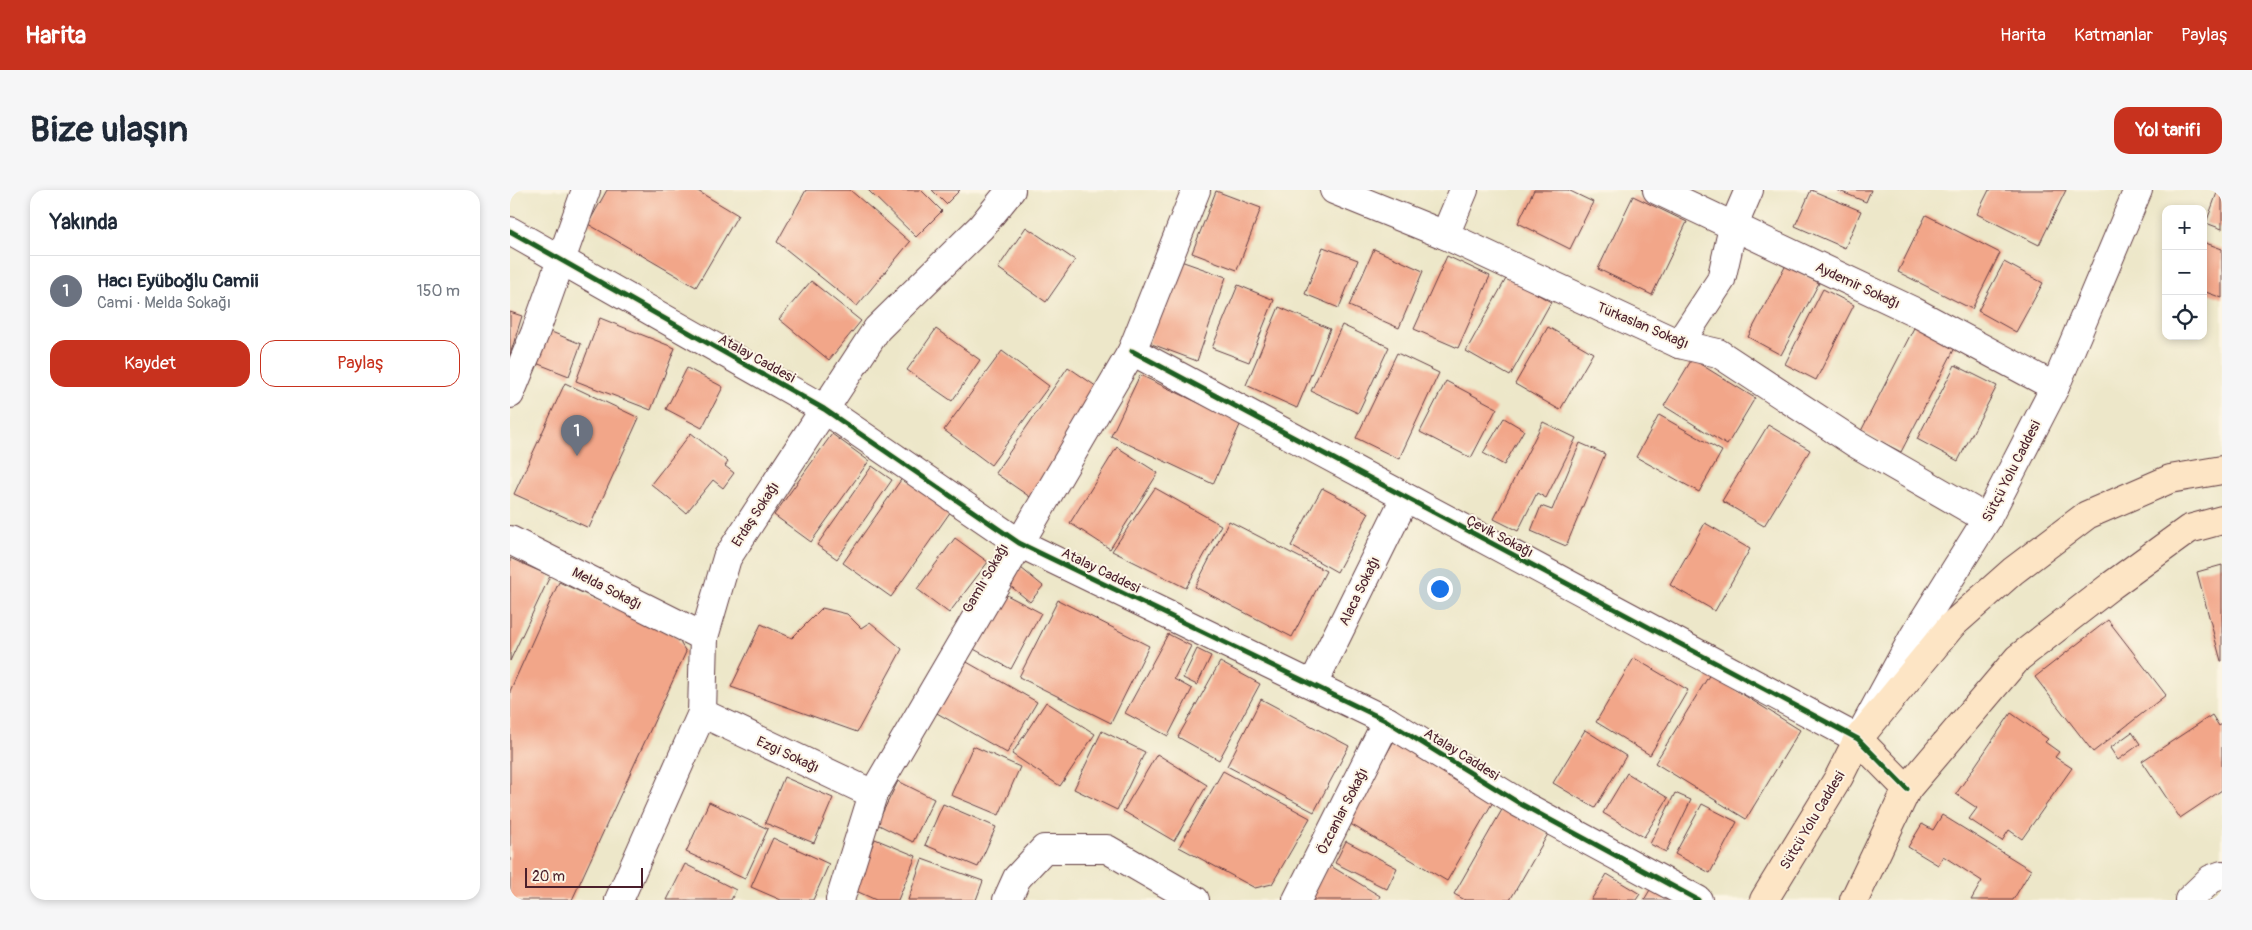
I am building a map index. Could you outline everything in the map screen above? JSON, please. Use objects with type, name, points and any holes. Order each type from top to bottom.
[{"type":"street","points":[[510,394],[535,333],[586,190]]},
{"type":"street","name":"Erdaş Sokağı","points":[[619,900],[702,713],[704,637],[727,558],[877,329],[981,227],[1011,190]]},
{"type":"street","name":"Gamlı Sokağı","points":[[840,900],[873,794],[1132,351],[1196,190]]},
{"type":"street","name":"Türkaslan Sokağı","points":[[1334,190],[1445,235],[1679,344],[1718,354],[1855,443],[1987,519]]},
{"type":"street","points":[[1445,235],[1464,190]]},
{"type":"street","name":"Aydemir Sokağı","points":[[1657,190],[1913,311],[2055,387]]},
{"type":"street","points":[[1679,344],[1721,280],[1733,227],[1749,190]]},
{"type":"street","name":"Sütçü Yolu Caddesi","points":[[1764,900],[1839,777],[1914,636],[1987,519],[2055,387],[2138,190]]},
{"type":"street","name":"Atalay Caddesi","points":[[510,231],[824,409],[1019,543],[1387,721],[1519,803],[1698,900]]},
{"type":"street","name":"Çevik Sokağı","points":[[1132,351],[1858,739]]},
{"type":"street","name":"Sütçü Yolu Caddesi","points":[[1858,739],[1952,625],[2020,565],[2087,516],[2170,479],[2222,470]]},
{"type":"street","name":"Alaca Sokağı","points":[[1313,684],[1405,498]]},
{"type":"street","points":[[1854,900],[1907,789],[2018,658],[2189,528],[2222,520]]},
{"type":"street","name":"Melda Sokağı","points":[[510,540],[704,637]]},
{"type":"street","name":"Ezgi Sokağı","points":[[702,713],[873,794]]},
{"type":"street","name":"Özcanlar Sokağı","points":[[1297,900],[1387,721]]},
{"type":"street","points":[[1858,739],[1907,789]]},
{"type":"street","points":[[1007,900],[1017,878],[1044,849],[1107,848],[1195,900]]},
{"type":"street","points":[[2189,900],[2211,879],[2222,876]]},
{"type":"building","points":[[607,190],[696,190],[738,215],[696,287],[588,224]]},
{"type":"building","points":[[806,190],[850,190],[910,242],[857,306],[777,242]]},
{"type":"building","points":[[868,190],[921,190],[942,211],[916,237]]},
{"type":"building","points":[[932,190],[960,190],[946,204]]},
{"type":"building","points":[[1534,190],[1568,190],[1593,202],[1570,249],[1518,223]]},
{"type":"building","points":[[1811,190],[1861,211],[1845,248],[1795,226]]},
{"type":"building","points":[[1837,190],[1871,190],[1866,202]]},
{"type":"building","points":[[1989,190],[2066,190],[2039,245],[1977,214]]},
{"type":"building","points":[[2218,190],[2222,190],[2222,229],[2207,223]]},
{"type":"building","points":[[1216,191],[1261,208],[1237,270],[1192,253]]},
{"type":"building","points":[[1633,196],[1687,222],[1652,295],[1598,269]]},
{"type":"building","points":[[1926,215],[2000,253],[1972,309],[1898,272]]},
{"type":"building","points":[[1026,227],[1075,260],[1046,302],[998,268]]},
{"type":"building","points":[[2207,243],[2222,249],[2222,298],[2207,292]]},
{"type":"building","points":[[1323,247],[1358,260],[1339,308],[1305,294]]},
{"type":"building","points":[[1374,249],[1423,271],[1399,328],[1349,306]]},
{"type":"building","points":[[1447,256],[1490,276],[1458,348],[1414,329]]},
{"type":"building","points":[[1178,260],[1226,277],[1197,361],[1149,343]]},
{"type":"building","points":[[2004,262],[2043,283],[2016,332],[1978,311]]},
{"type":"building","points":[[1786,265],[1819,283],[1781,355],[1748,337]]},
{"type":"building","points":[[1507,277],[1551,302],[1510,376],[1466,351]]},
{"type":"building","points":[[811,281],[861,321],[829,360],[779,319]]},
{"type":"building","points":[[1238,285],[1274,300],[1249,362],[1212,348]]},
{"type":"building","points":[[1823,289],[1854,305],[1816,380],[1785,364]]},
{"type":"building","points":[[1279,307],[1330,329],[1297,408],[1246,385]]},
{"type":"building","points":[[510,312],[522,316],[510,355]]},
{"type":"building","points":[[600,318],[675,348],[651,410],[576,381]]},
{"type":"building","points":[[1917,322],[1958,342],[1901,452],[1861,431]]},
{"type":"building","points":[[1342,325],[1389,347],[1358,413],[1311,391]]},
{"type":"building","points":[[1548,327],[1593,353],[1560,410],[1515,384]]},
{"type":"building","points":[[936,329],[980,360],[952,401],[907,370]]},
{"type":"building","points":[[549,331],[581,344],[569,376],[536,363]]},
{"type":"building","points":[[1002,351],[1049,386],[991,465],[944,430]]},
{"type":"building","points":[[1397,353],[1439,373],[1399,459],[1356,438]]},
{"type":"building","points":[[1692,359],[1755,398],[1727,445],[1664,406]]},
{"type":"building","points":[[1955,365],[1997,386],[1958,461],[1917,439]]},
{"type":"building","points":[[1068,367],[1103,391],[1030,497],[995,473]]},
{"type":"building","points":[[687,368],[723,387],[702,428],[666,409]]},
{"type":"building","points":[[1140,375],[1241,423],[1213,484],[1111,436]]},
{"type":"building","points":[[1446,381],[1497,408],[1471,458],[1420,432]]},
{"type":"building","points":[[565,383],[639,418],[589,528],[514,494]]},
{"type":"building","points":[[1659,415],[1722,451],[1699,492],[1636,457]]},
{"type":"building","points":[[1504,418],[1524,430],[1504,465],[1483,453]]},
{"type":"building","points":[[1543,422],[1576,438],[1546,498],[1537,493],[1518,531],[1494,519]]},
{"type":"building","points":[[1768,425],[1810,450],[1764,526],[1722,501]]},
{"type":"building","points":[[691,433],[728,462],[725,466],[734,473],[723,488],[713,480],[686,513],[651,484]]},
{"type":"building","points":[[832,434],[869,461],[811,542],[774,515]]},
{"type":"building","points":[[1580,443],[1605,454],[1566,546],[1531,531],[1541,506],[1552,510]]},
{"type":"building","points":[[1117,447],[1158,473],[1110,549],[1070,523]]},
{"type":"building","points":[[872,466],[892,480],[837,559],[817,545]]},
{"type":"building","points":[[903,477],[951,511],[891,597],[843,563]]},
{"type":"building","points":[[1155,488],[1221,525],[1186,588],[1112,551]]},
{"type":"building","points":[[1322,488],[1369,513],[1337,572],[1291,546]]},
{"type":"building","points":[[1229,521],[1326,571],[1292,637],[1195,587]]},
{"type":"building","points":[[1705,523],[1750,549],[1715,611],[1670,585]]},
{"type":"building","points":[[955,538],[988,562],[949,613],[917,589]]},
{"type":"building","points":[[510,558],[550,576],[510,661]]},
{"type":"building","points":[[2222,565],[2222,661],[2221,661],[2197,572]]},
{"type":"building","points":[[1021,568],[1043,586],[1030,602],[1008,584]]},
{"type":"building","points":[[559,582],[676,636],[686,652],[572,900],[510,900],[510,691]]},
{"type":"building","points":[[997,590],[1041,613],[1011,669],[968,646]]},
{"type":"building","points":[[1058,600],[1149,646],[1111,723],[1019,677]]},
{"type":"building","points":[[822,608],[847,614],[861,628],[870,622],[902,649],[857,732],[731,687],[761,624],[792,638]]},
{"type":"building","points":[[2108,620],[2166,695],[2093,752],[2035,677]]},
{"type":"building","points":[[1168,634],[1191,646],[1174,679],[1192,689],[1168,736],[1125,713]]},
{"type":"building","points":[[1197,649],[1211,656],[1197,685],[1183,678]]},
{"type":"building","points":[[958,657],[1037,702],[1007,753],[928,708]]},
{"type":"building","points":[[1634,658],[1688,690],[1650,755],[1596,722]]},
{"type":"building","points":[[1220,662],[1260,684],[1219,760],[1178,737]]},
{"type":"building","points":[[1710,674],[1800,730],[1746,819],[1655,763]]},
{"type":"building","points":[[1261,699],[1349,746],[1314,812],[1227,766]]},
{"type":"building","points":[[1046,702],[1095,734],[1060,786],[1012,754]]},
{"type":"building","points":[[2011,713],[2048,739],[2045,742],[2059,752],[2055,757],[2072,768],[2022,839],[2009,830],[2002,841],[1969,819],[1977,808],[1956,794]]},
{"type":"building","points":[[2212,715],[2219,726],[2222,724],[2222,790],[2180,818],[2142,761]]},
{"type":"building","points":[[1585,730],[1626,756],[1595,808],[1553,783]]},
{"type":"building","points":[[1102,731],[1145,752],[1117,810],[1074,789]]},
{"type":"building","points":[[2132,732],[2140,744],[2118,760],[2110,748]]},
{"type":"building","points":[[1394,741],[1494,800],[1447,881],[1347,822]]},
{"type":"building","points":[[973,746],[1020,767],[999,815],[951,795]]},
{"type":"building","points":[[1157,754],[1207,785],[1174,841],[1123,811]]},
{"type":"building","points":[[1223,771],[1310,818],[1272,884],[1255,888],[1179,847]]},
{"type":"building","points":[[1627,773],[1668,798],[1644,837],[1603,813]]},
{"type":"building","points":[[784,777],[833,798],[814,843],[765,823]]},
{"type":"building","points":[[898,781],[934,799],[913,842],[877,824]]},
{"type":"building","points":[[1675,793],[1691,800],[1666,852],[1650,844]]},
{"type":"building","points":[[709,802],[768,829],[745,879],[686,852]]},
{"type":"building","points":[[943,804],[996,827],[978,867],[925,845]]},
{"type":"building","points":[[1702,804],[1737,822],[1710,873],[1675,854]]},
{"type":"building","points":[[1503,808],[1548,834],[1510,900],[1465,900],[1454,894]]},
{"type":"building","points":[[1942,815],[2031,870],[2013,900],[1971,900],[1982,881],[1943,856],[1938,865],[1908,847],[1922,824],[1933,830]]},
{"type":"building","points":[[773,838],[829,864],[813,900],[781,900],[751,887]]},
{"type":"building","points":[[875,839],[916,856],[898,900],[876,900],[854,890]]},
{"type":"building","points":[[1346,841],[1397,868],[1387,889],[1335,863]]},
{"type":"building","points":[[922,859],[983,881],[976,900],[908,900]]},
{"type":"building","points":[[685,864],[736,890],[731,900],[667,900]]},
{"type":"building","points":[[1329,865],[1380,896],[1378,900],[1308,900]]},
{"type":"building","points":[[1607,874],[1640,894],[1636,900],[1591,900]]},
{"type":"building","points":[[1654,883],[1683,900],[1644,900]]},
{"type":"cycle path","points":[[510,231],[824,409],[1019,543],[1387,721],[1519,803],[1698,900]]},
{"type":"cycle path","points":[[1132,351],[1858,739],[1907,789]]},
{"type":"place","name":"Hacı Eyüboğlu Camii","points":[[577,456]]}]
